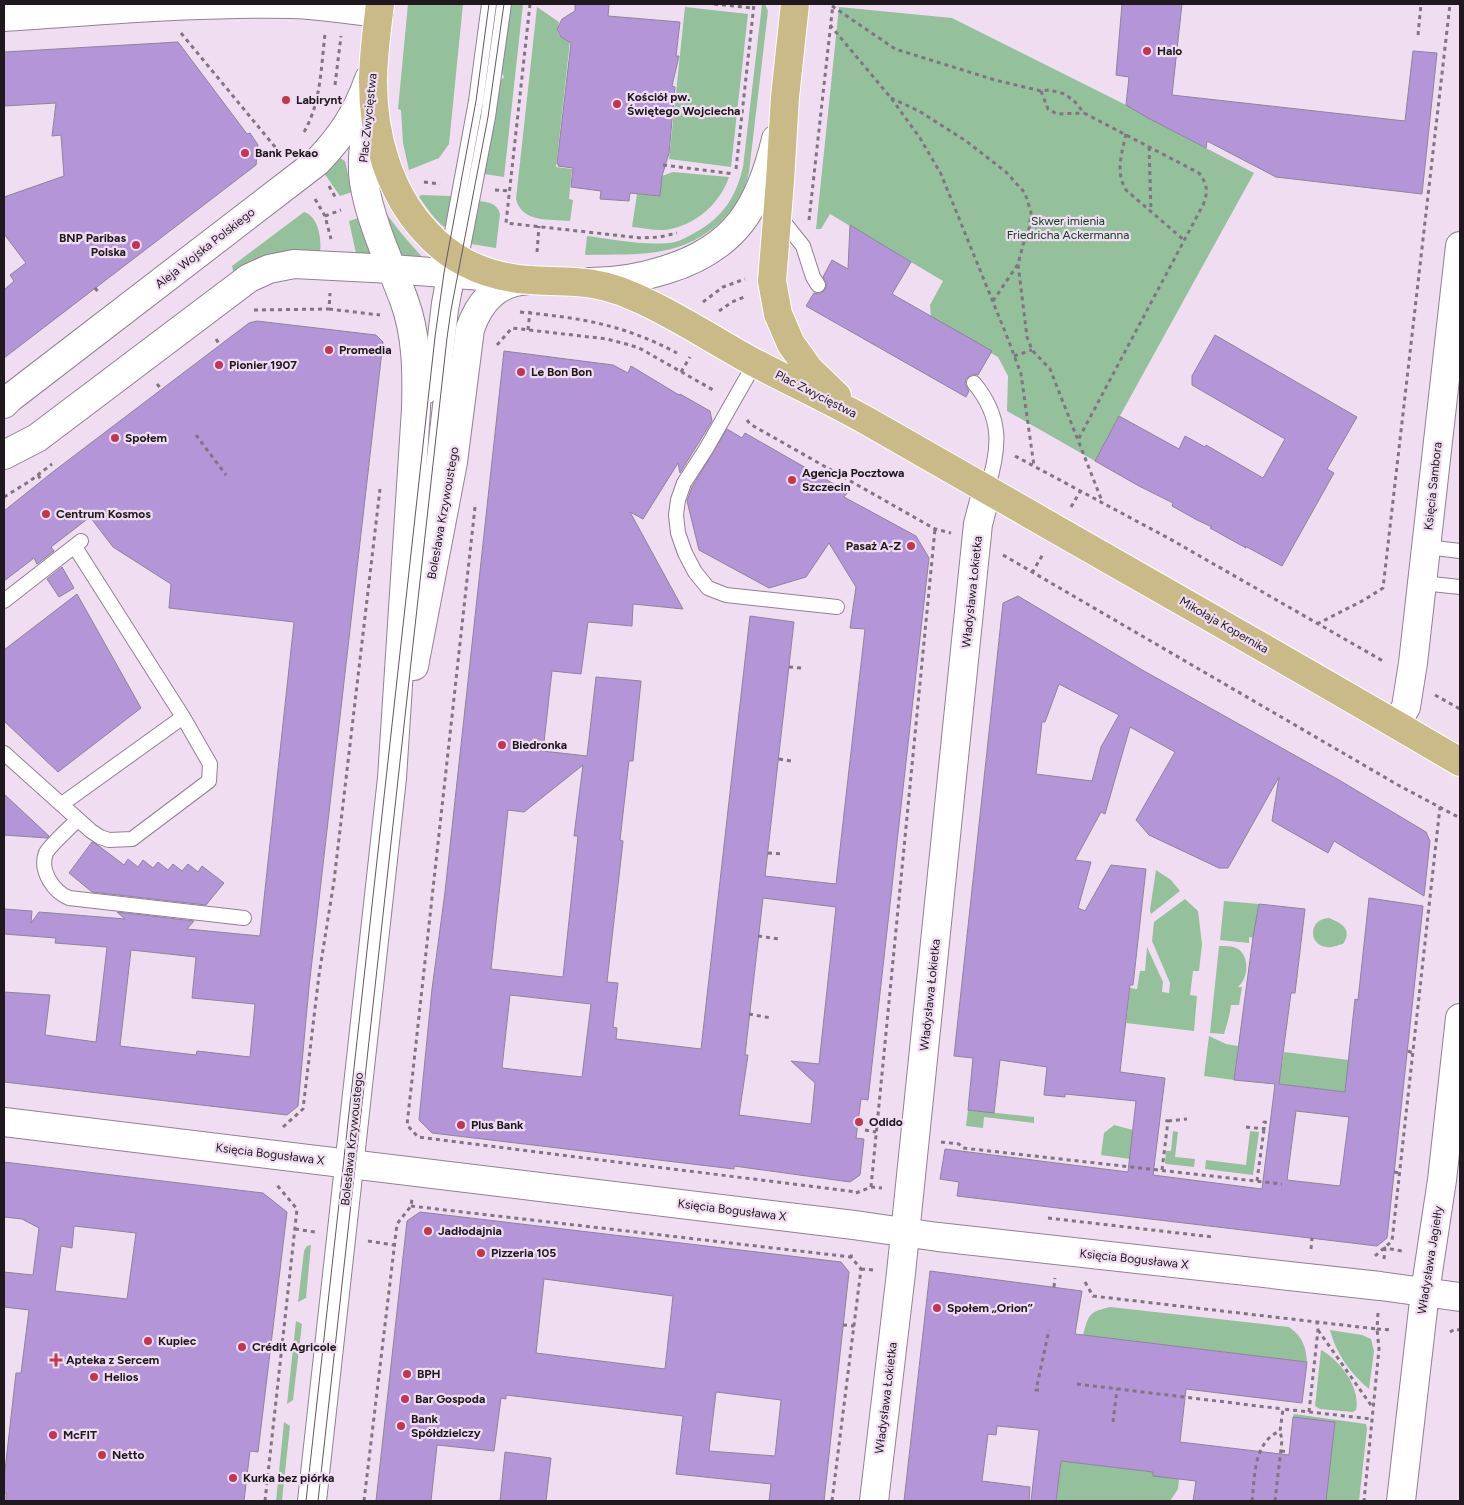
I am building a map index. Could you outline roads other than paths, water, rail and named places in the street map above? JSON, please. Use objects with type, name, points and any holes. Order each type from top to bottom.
[{"type":"main road","name":"Plac Zwycięstwa","points":[[795,4],[785,97],[772,282],[776,306],[782,324],[796,352],[809,369],[867,421]]},
{"type":"main road","name":"Plac Zwycięstwa","points":[[380,8],[374,66],[374,103],[378,131],[394,186],[404,204],[453,265],[496,275],[530,292],[576,282],[606,287],[636,297],[755,363],[867,421]]},
{"type":"main road","name":"Mikołaja Kopernika","points":[[867,421],[1460,762]]},
{"type":"street","points":[[4,17],[176,6],[295,4],[380,8]]},
{"type":"street","name":"Plac Zwycięstwa","points":[[374,66],[363,157],[364,179],[369,202],[392,269],[453,265]]},
{"type":"street","name":"Aleja Wojska Polskiego","points":[[4,404],[317,162],[338,140],[352,118],[362,100],[374,66]]},
{"type":"street","name":"Plac Zwycięstwa","points":[[576,282],[625,280],[663,271],[699,257],[721,243],[731,234],[752,207],[764,183],[785,97]]},
{"type":"street","name":"Księcia Sambora","points":[[1396,724],[1406,707],[1413,663],[1460,247]]},
{"type":"street","points":[[4,455],[37,438],[235,286],[249,278],[269,269],[294,264],[392,269]]},
{"type":"street","name":"Bolesława Krzywoustego","points":[[312,1501],[392,778],[401,641],[415,419],[416,366],[410,317],[392,269]]},
{"type":"street","name":"Bolesława Krzywoustego","points":[[392,778],[453,462],[470,329],[479,309],[493,293],[509,283],[530,292]]},
{"type":"street","name":"Władysława Łokietka","points":[[874,1501],[910,1190],[978,524],[987,490]]},
{"type":"street","name":"Władysława Jagiełły","points":[[1401,1501],[1425,1292],[1442,1180],[1460,1018]]},
{"type":"street","name":"Księcia Bogusława X","points":[[4,1122],[854,1224],[938,1237],[1460,1297]]},
{"type":"lane","points":[[406,705],[453,265],[489,4]]},
{"type":"lane","points":[[401,641],[435,337],[490,103],[504,4]]},
{"type":"lane","points":[[778,215],[799,239],[806,251],[812,277],[818,285]]},
{"type":"lane","points":[[755,363],[734,402],[684,483],[678,500],[676,516],[678,533],[685,553],[695,572],[708,588],[726,595],[836,606]]},
{"type":"lane","points":[[974,382],[991,407],[997,446],[987,490]]},
{"type":"lane","points":[[4,601],[78,544],[210,764],[209,781],[132,839],[110,840],[100,837],[91,831],[4,754]]},
{"type":"lane","points":[[1426,547],[1460,551]]},
{"type":"lane","points":[[1422,583],[1460,587]]},
{"type":"lane","points":[[62,804],[183,718]]},
{"type":"lane","points":[[78,819],[47,853],[45,861],[48,879],[63,896],[244,918]]},
{"type":"tram line","points":[[306,1501],[435,337],[444,273],[476,101],[489,4]]},
{"type":"tram line","points":[[318,1501],[447,338],[488,117],[504,4]]},
{"type":"place","name":"Halo","points":[[1147,51]]},
{"type":"place","name":"Labirynt","points":[[286,100]]},
{"type":"place","name":"Kościół pw. Świętego Wojciecha","points":[[617,104]]},
{"type":"place","name":"Bank Pekao","points":[[245,153]]},
{"type":"place","name":"BNP Paribas Polska","points":[[136,245]]},
{"type":"place","name":"Promedia","points":[[329,350]]},
{"type":"place","name":"Pionier 1907","points":[[219,365]]},
{"type":"place","name":"Le Bon Bon","points":[[521,372]]},
{"type":"place","name":"Społem","points":[[115,438]]},
{"type":"place","name":"Agencja Pocztowa Szczecin","points":[[792,480]]},
{"type":"place","name":"Centrum Kosmos","points":[[46,514]]},
{"type":"place","name":"Pasaż A-Z","points":[[911,546]]},
{"type":"place","name":"Biedronka","points":[[502,745]]},
{"type":"place","name":"Odido","points":[[859,1122]]},
{"type":"place","name":"Plus Bank","points":[[461,1125]]},
{"type":"place","name":"Jadłodajnia","points":[[428,1231]]},
{"type":"place","name":"Pizzeria 105","points":[[481,1253]]},
{"type":"place","name":"Społem „Orion”","points":[[937,1308]]},
{"type":"place","name":"Kupiec","points":[[148,1341]]},
{"type":"place","name":"Crédit Agricole","points":[[242,1347]]},
{"type":"place","name":"Apteka z Sercem","points":[[56,1360]]},
{"type":"place","name":"BPH","points":[[407,1374]]},
{"type":"place","name":"Helios","points":[[94,1377]]},
{"type":"place","name":"Bar Gospoda","points":[[405,1399]]},
{"type":"place","name":"Bank Spółdzielczy","points":[[401,1426]]},
{"type":"place","name":"McFIT","points":[[53,1435]]},
{"type":"place","name":"Netto","points":[[102,1455]]},
{"type":"place","name":"Kurka bez piórka","points":[[233,1478]]},
{"type":"park label","name":"Skwer imienia Friedricha Ackermanna","points":[[1068,228]]}]
